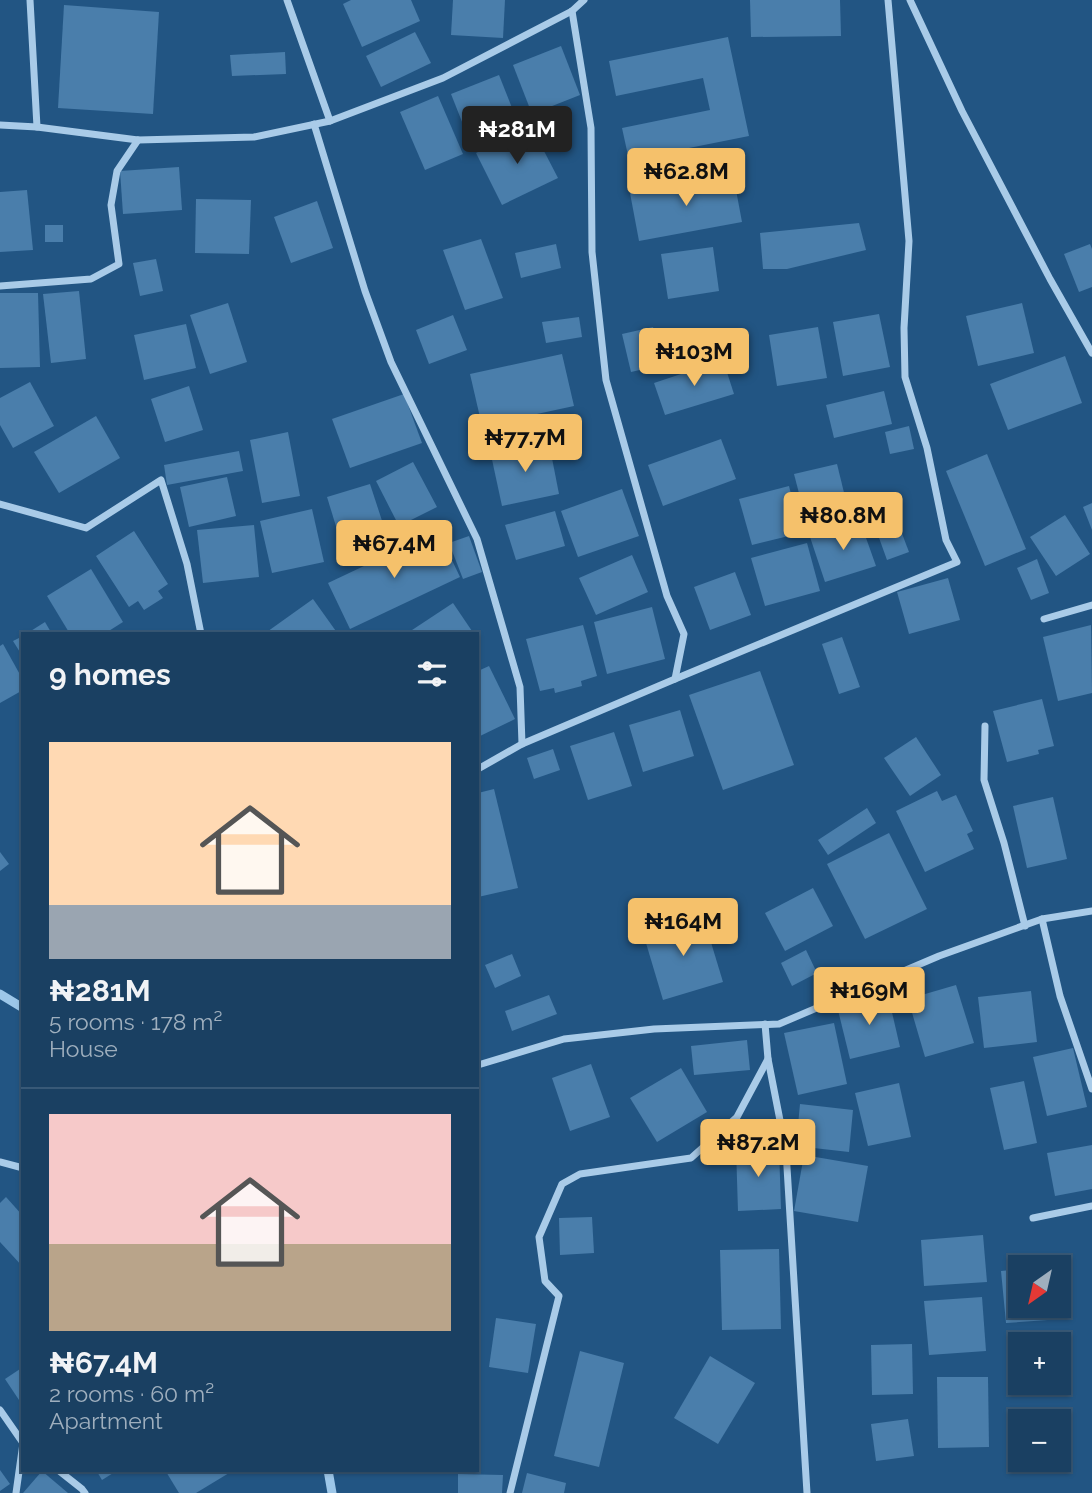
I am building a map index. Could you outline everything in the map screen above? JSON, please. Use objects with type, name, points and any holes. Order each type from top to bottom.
[{"type":"street","points":[[30,0],[37,127]]},
{"type":"street","points":[[287,0],[330,121]]},
{"type":"street","points":[[0,125],[138,140],[254,137],[330,121],[443,78],[572,11],[584,0]]},
{"type":"street","points":[[479,768],[522,744],[957,562],[946,540],[927,448],[905,377],[904,328],[909,241],[888,0]]},
{"type":"street","points":[[910,0],[962,111],[1092,353]]},
{"type":"street","points":[[572,11],[591,128],[592,252],[606,380],[667,596],[684,634],[675,679]]},
{"type":"street","points":[[314,124],[365,291],[391,362],[477,539],[520,687],[522,744]]},
{"type":"street","points":[[0,286],[91,278],[119,264],[111,205],[117,171],[138,140]]},
{"type":"street","points":[[0,503],[86,528],[161,480],[187,564],[201,632]]},
{"type":"street","points":[[1044,619],[1092,605]]},
{"type":"street","points":[[985,726],[984,780],[1004,843],[1025,926]]},
{"type":"street","points":[[479,1065],[564,1039],[654,1029],[779,1024],[939,956],[1042,919],[1092,911]]},
{"type":"street","points":[[1042,919],[1060,996],[1092,1089]]},
{"type":"street","points":[[765,1024],[768,1059],[786,1151],[807,1493]]},
{"type":"street","points":[[510,1493],[559,1296],[545,1281],[539,1237],[562,1184],[580,1174],[691,1158],[737,1117],[768,1059]]},
{"type":"street","points":[[0,1162],[21,1167]]},
{"type":"street","points":[[1033,1219],[1092,1206]]},
{"type":"street","points":[[0,1410],[21,1440]]},
{"type":"street","points":[[16,1493],[21,1457]]},
{"type":"street","points":[[61,1472],[85,1493]]},
{"type":"building","points":[[351,0],[411,0],[420,21],[362,47],[343,4]]},
{"type":"building","points":[[453,0],[505,0],[503,38],[451,35]]},
{"type":"building","points":[[750,0],[840,0],[841,36],[751,37]]},
{"type":"building","points":[[64,5],[159,12],[153,114],[58,108]]},
{"type":"building","points":[[415,32],[431,63],[381,87],[366,56]]},
{"type":"building","points":[[728,37],[749,136],[629,160],[622,128],[710,110],[703,78],[616,96],[609,61]]},
{"type":"building","points":[[561,46],[580,95],[532,114],[513,65]]},
{"type":"building","points":[[285,52],[286,74],[232,76],[230,55]]},
{"type":"building","points":[[499,75],[518,123],[470,142],[451,94]]},
{"type":"building","points":[[438,96],[463,154],[425,170],[400,112]]},
{"type":"building","points":[[531,126],[558,178],[502,205],[476,153]]},
{"type":"building","points":[[179,167],[182,210],[123,214],[120,171]]},
{"type":"building","points":[[733,174],[742,222],[639,241],[630,193]]},
{"type":"building","points":[[27,190],[33,250],[0,252],[0,192]]},
{"type":"building","points":[[196,199],[251,200],[249,254],[195,253]]},
{"type":"building","points":[[317,201],[333,248],[291,263],[274,217]]},
{"type":"building","points":[[859,223],[866,250],[787,269],[763,269],[760,233]]},
{"type":"building","points":[[45,225],[63,225],[63,242],[45,242]]},
{"type":"building","points":[[481,239],[503,298],[465,310],[443,250]]},
{"type":"building","points":[[556,244],[561,268],[521,278],[515,253]]},
{"type":"building","points":[[1090,244],[1092,287],[1079,292],[1064,254]]},
{"type":"building","points":[[713,247],[719,291],[668,299],[661,254]]},
{"type":"building","points":[[156,259],[163,291],[140,296],[133,263]]},
{"type":"building","points":[[79,291],[86,359],[51,363],[43,294]]},
{"type":"building","points":[[0,293],[38,293],[40,367],[0,368]]},
{"type":"building","points":[[228,303],[247,362],[210,374],[190,315]]},
{"type":"building","points":[[1022,303],[1034,353],[978,366],[966,316]]},
{"type":"building","points":[[879,314],[890,367],[843,376],[833,322]]},
{"type":"building","points":[[453,315],[467,350],[429,364],[416,330]]},
{"type":"building","points":[[579,317],[582,337],[546,343],[542,322]]},
{"type":"building","points":[[186,324],[196,368],[144,380],[134,335]]},
{"type":"building","points":[[653,327],[662,365],[631,372],[622,334]]},
{"type":"building","points":[[818,327],[827,378],[777,386],[769,335]]},
{"type":"building","points":[[562,354],[574,406],[482,426],[470,374]]},
{"type":"building","points":[[1065,356],[1082,403],[1008,430],[990,384]]},
{"type":"building","points":[[723,360],[734,394],[665,415],[654,383]]},
{"type":"building","points":[[30,382],[54,426],[13,448],[0,425],[0,398]]},
{"type":"building","points":[[189,386],[203,430],[165,442],[151,399]]},
{"type":"building","points":[[884,391],[892,424],[834,438],[826,405]]},
{"type":"building","points":[[404,394],[422,443],[350,468],[332,419]]},
{"type":"building","points":[[96,416],[120,458],[59,493],[34,452]]},
{"type":"building","points":[[909,426],[914,449],[890,454],[885,432]]},
{"type":"building","points":[[288,432],[300,496],[262,503],[250,440]]},
{"type":"building","points":[[721,439],[736,479],[663,506],[648,465]]},
{"type":"building","points":[[549,443],[559,494],[502,506],[491,455]]},
{"type":"building","points":[[239,451],[243,471],[167,485],[164,465]]},
{"type":"building","points":[[987,454],[1026,549],[985,566],[946,471]]},
{"type":"building","points":[[413,462],[437,507],[399,526],[376,481]]},
{"type":"building","points":[[837,464],[850,517],[808,528],[794,474]]},
{"type":"building","points":[[227,477],[236,516],[189,527],[180,487]]},
{"type":"building","points":[[370,484],[387,536],[343,549],[327,497]]},
{"type":"building","points":[[789,486],[801,533],[752,545],[739,499]]},
{"type":"building","points":[[622,489],[639,536],[578,557],[561,511]]},
{"type":"building","points":[[890,502],[909,552],[887,560],[869,510]]},
{"type":"building","points":[[1092,503],[1092,530],[1083,507]]},
{"type":"building","points":[[312,509],[324,562],[272,573],[260,521]]},
{"type":"building","points":[[555,511],[565,546],[516,560],[505,525]]},
{"type":"building","points":[[1065,515],[1090,554],[1056,576],[1030,537]]},
{"type":"building","points":[[860,521],[876,566],[825,582],[810,537]]},
{"type":"building","points":[[254,525],[259,577],[203,583],[197,530]]},
{"type":"building","points":[[134,531],[168,584],[158,591],[163,598],[144,610],[138,601],[129,607],[96,556]]},
{"type":"building","points":[[438,531],[460,577],[350,629],[328,583]]},
{"type":"building","points":[[469,536],[482,572],[463,579],[449,543]]},
{"type":"building","points":[[807,543],[820,591],[765,606],[751,558]]},
{"type":"building","points":[[632,555],[648,592],[596,615],[579,578]]},
{"type":"building","points":[[1037,559],[1049,593],[1031,600],[1017,568]]},
{"type":"building","points":[[91,569],[123,622],[107,632],[69,632],[47,596]]},
{"type":"building","points":[[735,572],[751,615],[710,630],[694,587]]},
{"type":"building","points":[[948,578],[960,620],[909,634],[897,592]]},
{"type":"building","points":[[313,599],[337,632],[267,632]]},
{"type":"building","points":[[453,603],[473,632],[409,632]]},
{"type":"building","points":[[652,607],[665,659],[607,674],[594,622]]},
{"type":"building","points":[[45,622],[51,632],[29,632]]},
{"type":"building","points":[[583,625],[597,676],[581,681],[582,686],[555,693],[554,688],[540,691],[526,639]]},
{"type":"building","points":[[1091,625],[1092,693],[1058,701],[1043,637]]},
{"type":"building","points":[[21,637],[21,654],[13,641]]},
{"type":"building","points":[[842,637],[860,687],[839,694],[822,644]]},
{"type":"building","points":[[3,644],[21,676],[21,691],[0,703],[0,646]]},
{"type":"building","points":[[489,666],[515,719],[479,737],[479,671]]},
{"type":"building","points":[[760,671],[794,765],[723,790],[689,695]]},
{"type":"building","points":[[1042,699],[1054,746],[1038,750],[1039,754],[1007,762],[993,711]]},
{"type":"building","points":[[680,710],[694,756],[643,772],[629,725]]},
{"type":"building","points":[[614,732],[632,786],[588,800],[570,746]]},
{"type":"building","points":[[916,737],[941,775],[910,796],[884,758]]},
{"type":"building","points":[[553,749],[560,770],[534,779],[527,758]]},
{"type":"building","points":[[494,789],[518,888],[479,897],[479,793]]},
{"type":"building","points":[[937,791],[942,801],[956,795],[973,831],[967,834],[974,849],[925,872],[896,811]]},
{"type":"building","points":[[1053,797],[1067,859],[1027,868],[1013,806]]},
{"type":"building","points":[[867,808],[876,823],[828,855],[818,840]]},
{"type":"building","points":[[889,833],[927,909],[865,939],[827,864]]},
{"type":"building","points":[[0,852],[9,864],[0,871]]},
{"type":"building","points":[[813,888],[833,926],[785,951],[765,913]]},
{"type":"building","points":[[703,916],[723,982],[663,1000],[643,933]]},
{"type":"building","points":[[806,950],[817,973],[792,986],[781,963]]},
{"type":"building","points":[[512,954],[521,976],[495,988],[485,965]]},
{"type":"building","points":[[956,985],[974,1043],[925,1057],[908,999]]},
{"type":"building","points":[[1031,991],[1037,1042],[984,1048],[978,997]]},
{"type":"building","points":[[549,995],[557,1014],[512,1031],[505,1011]]},
{"type":"building","points":[[888,995],[900,1047],[850,1059],[837,1006]]},
{"type":"building","points":[[834,1023],[847,1084],[798,1095],[784,1033]]},
{"type":"building","points":[[747,1040],[750,1070],[694,1075],[691,1046]]},
{"type":"building","points":[[1073,1048],[1087,1107],[1047,1116],[1033,1057]]},
{"type":"building","points":[[591,1064],[610,1117],[570,1131],[552,1078]]},
{"type":"building","points":[[681,1068],[707,1112],[657,1142],[630,1098]]},
{"type":"building","points":[[1024,1081],[1037,1143],[1004,1150],[990,1088]]},
{"type":"building","points":[[899,1083],[911,1137],[868,1146],[855,1093]]},
{"type":"building","points":[[800,1104],[853,1110],[849,1152],[796,1146]]},
{"type":"building","points":[[1092,1145],[1092,1189],[1055,1196],[1047,1153]]},
{"type":"building","points":[[779,1147],[781,1209],[738,1211],[736,1148]]},
{"type":"building","points":[[804,1155],[868,1166],[858,1222],[794,1211]]},
{"type":"building","points":[[6,1197],[21,1214],[21,1265],[0,1242],[0,1203]]},
{"type":"building","points":[[592,1217],[594,1253],[560,1255],[559,1218]]},
{"type":"building","points":[[983,1235],[987,1282],[924,1286],[921,1240]]},
{"type":"building","points":[[779,1249],[781,1329],[722,1330],[720,1250]]},
{"type":"building","points":[[1008,1270],[1008,1318],[1062,1319],[1006,1323],[1001,1271]]},
{"type":"building","points":[[982,1297],[986,1351],[929,1355],[924,1301]]},
{"type":"building","points":[[496,1318],[536,1324],[528,1373],[489,1367]]},
{"type":"building","points":[[912,1344],[913,1394],[872,1395],[871,1345]]},
{"type":"building","points":[[580,1351],[624,1363],[599,1467],[554,1456]]},
{"type":"building","points":[[710,1356],[755,1383],[718,1444],[674,1418]]},
{"type":"building","points":[[21,1368],[21,1403],[5,1379]]},
{"type":"building","points":[[937,1377],[988,1377],[989,1447],[938,1448]]},
{"type":"building","points":[[908,1419],[914,1456],[876,1461],[871,1424]]},
{"type":"building","points":[[0,1470],[10,1484],[0,1491]]},
{"type":"building","points":[[43,1472],[68,1493],[23,1493]]},
{"type":"building","points":[[97,1472],[115,1472],[102,1480]]},
{"type":"building","points":[[166,1472],[231,1472],[196,1493],[179,1493]]},
{"type":"building","points":[[527,1473],[566,1483],[564,1493],[522,1493]]},
{"type":"building","points":[[458,1474],[503,1475],[502,1493],[458,1493]]},
{"type":"waterway","points":[[0,994],[21,1007]]},
{"type":"waterway","points":[[328,1472],[332,1493]]}]
